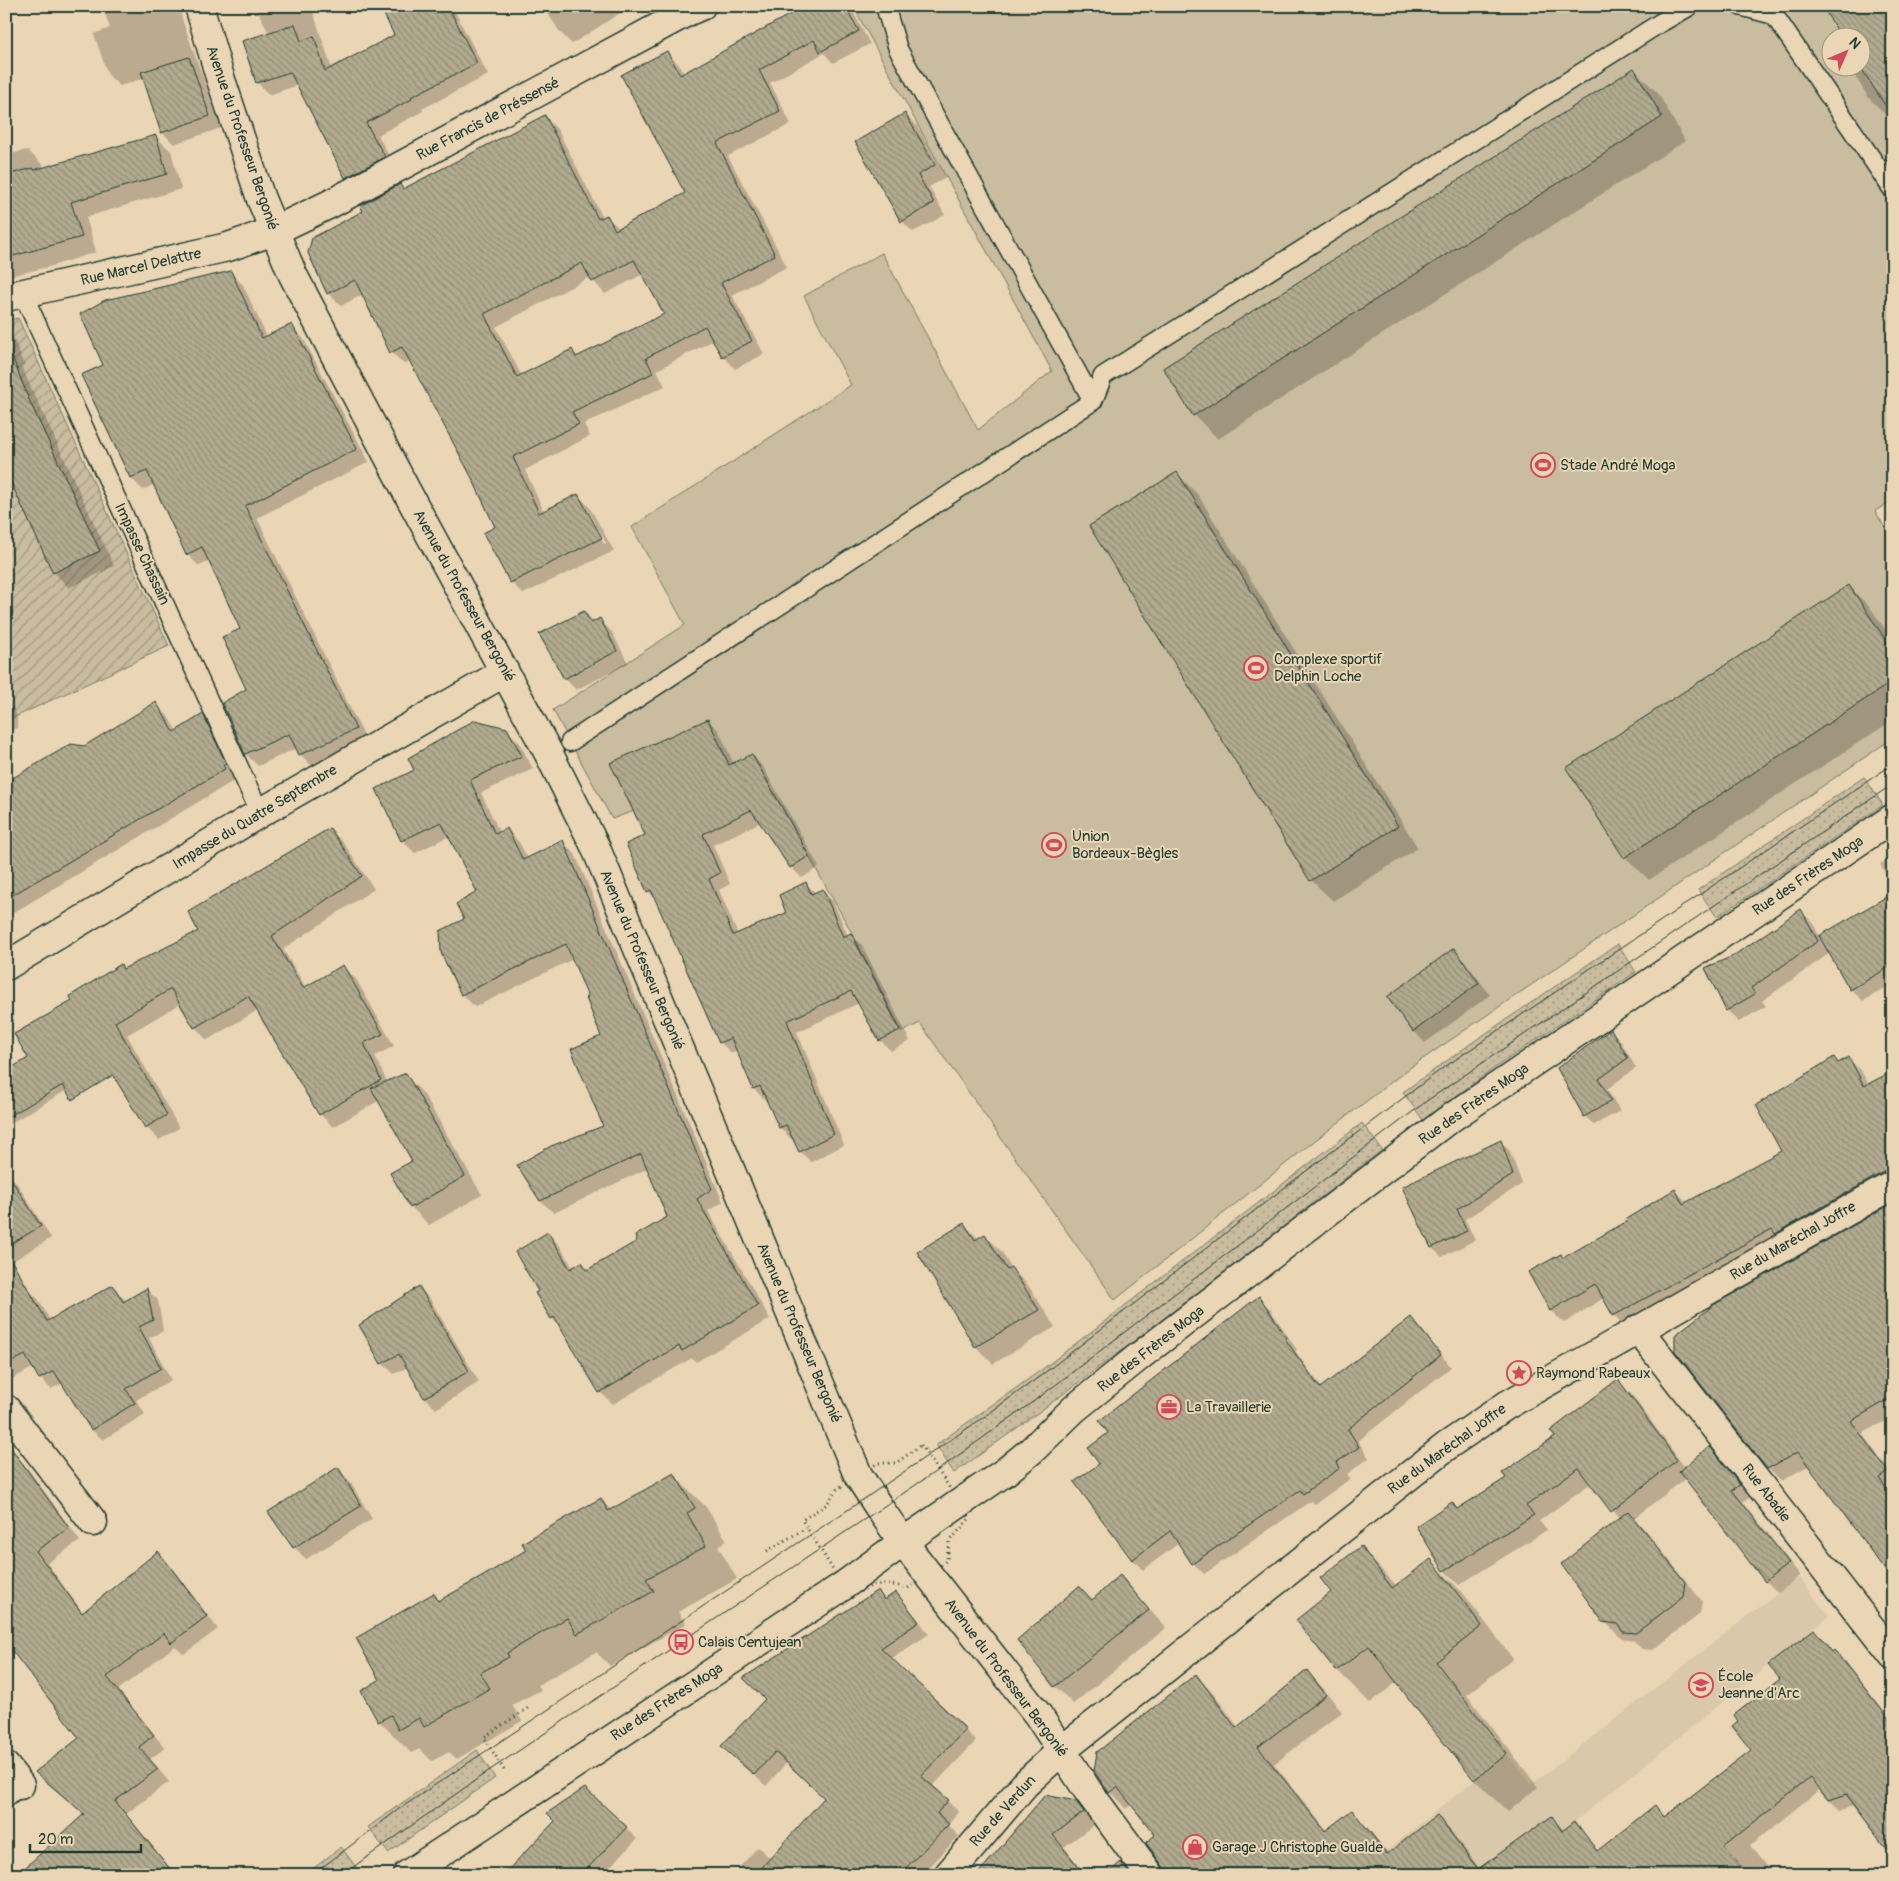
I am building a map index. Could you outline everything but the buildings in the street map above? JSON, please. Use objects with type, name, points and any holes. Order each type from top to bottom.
[{"type":"street","name":"Avenue du Professeur Bergonié","points":[[199,6],[219,74],[261,199],[274,231],[294,275],[407,492],[549,754],[595,846],[856,1469],[903,1542],[1038,1715],[1088,1790],[1150,1875]]},
{"type":"street","name":"Rue Francis de Préssensé","points":[[274,231],[330,204],[691,8]]},
{"type":"street","name":"Rue Marcel Delattre","points":[[15,296],[228,247],[274,231]]},
{"type":"street","name":"Impasse du Quatre Septembre","points":[[6,966],[260,813],[505,672]]},
{"type":"street","name":"Rue des Frères Moga","points":[[407,1875],[844,1586],[903,1542],[1005,1472],[1032,1450],[1074,1409],[1134,1361],[1445,1122],[1893,818]]},
{"type":"street","name":"Rue du Maréchal Joffre","points":[[1061,1751],[1448,1445],[1507,1405],[1893,1184]]},
{"type":"street","name":"Rue Abadie","points":[[1638,1329],[1893,1656]]},
{"type":"street","points":[[6,1409],[93,1522]]},
{"type":"street","name":"Rue de Verdun","points":[[948,1875],[1025,1784],[1061,1751]]},
{"type":"lane","points":[[885,6],[898,49],[1093,401]]},
{"type":"lane","points":[[570,742],[1093,401],[1103,376],[1660,22],[1690,6]]},
{"type":"lane","points":[[1740,6],[1774,15],[1893,190]]},
{"type":"lane","name":"Impasse Chassain","points":[[15,296],[260,813]]},
{"type":"path","points":[[768,1551],[806,1528]]},
{"type":"path","points":[[521,1799],[484,1737],[531,1706]]},
{"type":"shaded area","name":"Complexe sportif Delphin Loche","points":[[853,6],[1893,6],[1893,500],[1875,511],[1893,541],[1893,738],[1411,1067],[1313,1142],[1115,1300],[920,1023],[902,1032],[852,933],[765,778],[656,803],[612,819],[553,710],[685,625],[632,527],[851,385],[804,296],[882,253],[978,430],[1052,371]]},
{"type":"shaded area","points":[[18,318],[169,646],[6,721],[6,321]]},
{"type":"shaded area","points":[[1864,777],[1883,805],[1717,917],[1698,890]]},
{"type":"shaded area","points":[[1618,944],[1636,972],[1496,1067],[1423,1120],[1403,1092]]},
{"type":"shaded area","points":[[1362,1123],[1382,1150],[1117,1354],[954,1473],[936,1445],[1044,1368]]},
{"type":"shaded area","name":"École Jeanne d'Arc","points":[[1798,1577],[1829,1616],[1563,1831],[1596,1875],[1357,1875],[1507,1754],[1531,1785]]},
{"type":"shaded area","points":[[477,1750],[495,1778],[388,1853],[368,1827]]},
{"type":"shaded area","points":[[341,1847],[360,1875],[305,1875]]},
{"type":"tram line","points":[[312,1875],[399,1809],[981,1419],[1043,1374],[1443,1068],[1893,764]]},
{"type":"tram line","points":[[342,1875],[487,1772],[938,1470],[1041,1396],[1428,1100],[1893,784]]},
{"type":"place","name":"Stade André Moga","points":[[1543,465]]},
{"type":"place","name":"Complexe sportif Delphin Loche","points":[[1256,668]]},
{"type":"place","name":"Union Bordeaux-Bègles","points":[[1054,845]]},
{"type":"place","name":"Raymond Rabeaux","points":[[1519,1373]]},
{"type":"place","name":"La Travaillerie","points":[[1169,1407]]},
{"type":"place","name":"Calais Centujean","points":[[681,1642]]},
{"type":"place","name":"École Jeanne d'Arc","points":[[1701,1685]]},
{"type":"place","name":"Garage J Christophe Gualde","points":[[1195,1847]]}]
